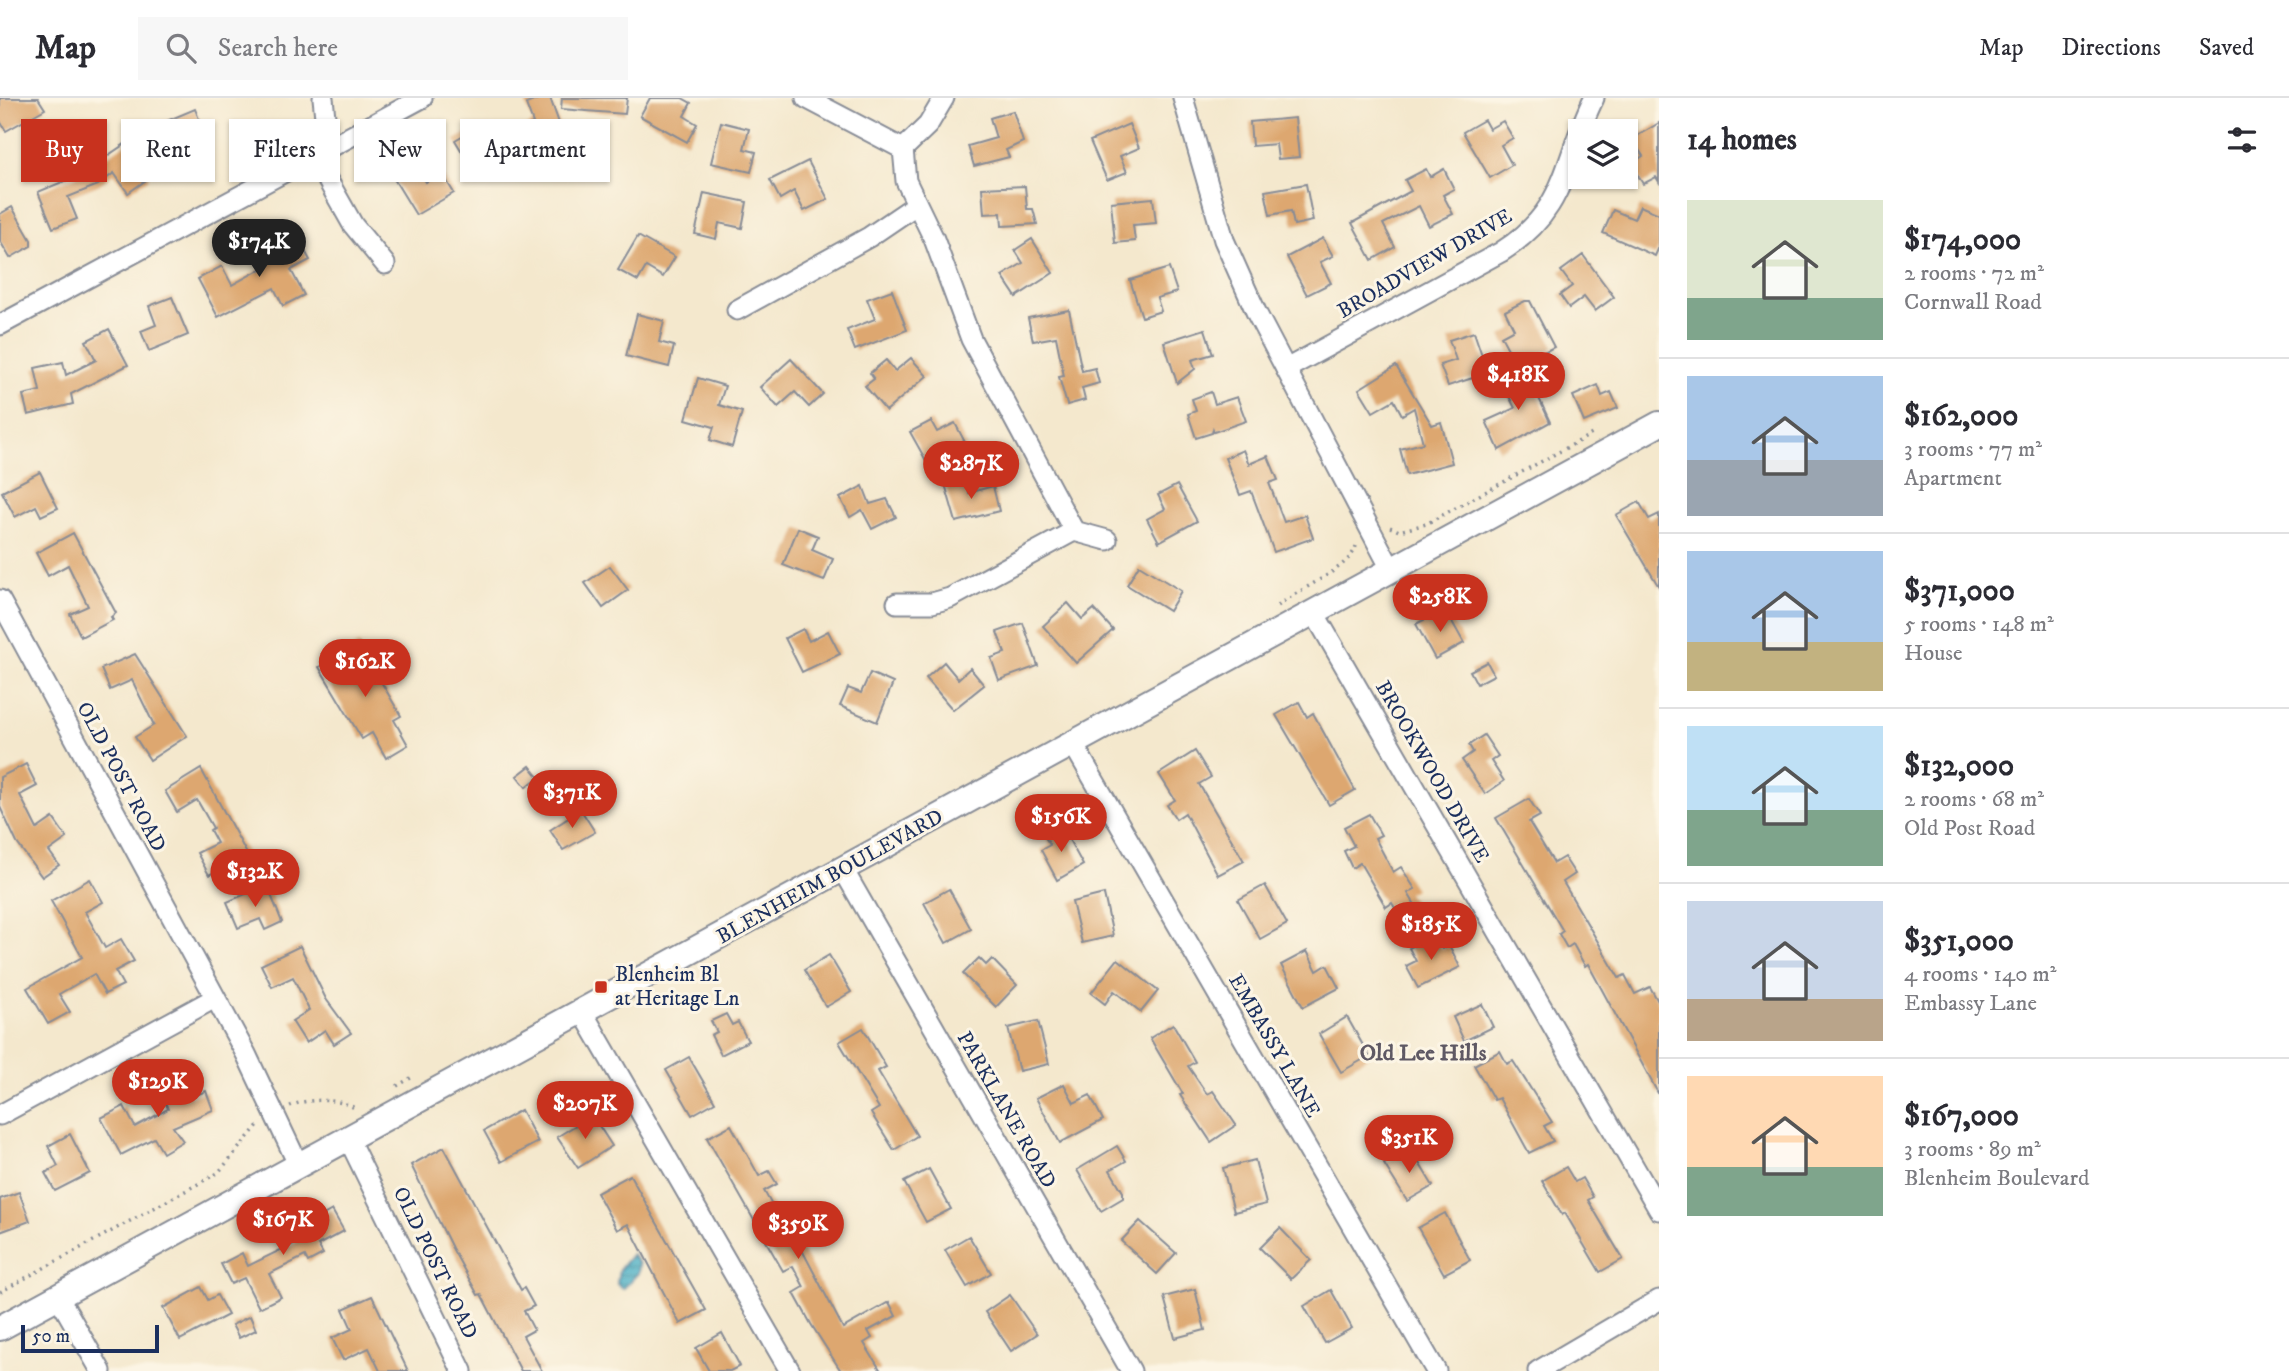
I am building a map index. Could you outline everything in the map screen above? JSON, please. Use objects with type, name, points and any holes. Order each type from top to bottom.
[{"type":"main road","name":"BLENHEIM BOULEVARD","points":[[0,1328],[298,1164],[844,871],[1313,611],[1659,424]]},
{"type":"street","points":[[322,119],[323,98]]},
{"type":"street","points":[[340,141],[422,98]]},
{"type":"street","points":[[806,98],[903,149]]},
{"type":"street","points":[[903,149],[928,125],[944,98]]},
{"type":"street","points":[[1183,98],[1224,240],[1286,369],[1375,534],[1391,569]]},
{"type":"street","name":"BROADVIEW DRIVE","points":[[1286,369],[1501,252],[1530,231],[1557,195],[1594,98]]},
{"type":"street","points":[[903,149],[906,181],[934,239],[971,339],[1074,531]]},
{"type":"street","points":[[0,325],[264,182]]},
{"type":"street","points":[[334,182],[353,225],[385,264]]},
{"type":"street","points":[[737,310],[869,237],[916,205]]},
{"type":"street","points":[[897,603],[932,603],[950,598],[1074,531],[1107,540]]},
{"type":"street","name":"OLD POST ROAD","points":[[0,600],[215,998],[298,1164]]},
{"type":"street","name":"BROOKWOOD DRIVE","points":[[1313,611],[1659,1210]]},
{"type":"street","name":"EMBASSY LANE","points":[[1073,744],[1436,1371]]},
{"type":"street","name":"PARKLANE ROAD","points":[[844,871],[1131,1371]]},
{"type":"street","points":[[0,1115],[215,998]]},
{"type":"street","points":[[582,1012],[790,1371]]},
{"type":"street","name":"OLD POST ROAD","points":[[348,1138],[462,1371]]},
{"type":"street","points":[[58,1296],[101,1371]]},
{"type":"street","points":[[1538,1371],[1659,1300]]},
{"type":"path","points":[[1276,607],[1297,590],[1348,560],[1357,544],[1375,534],[1389,527],[1399,531],[1426,524],[1600,430]]},
{"type":"path","points":[[392,1089],[415,1076]]},
{"type":"path","points":[[0,1292],[218,1173],[256,1126],[274,1113],[295,1104],[313,1101],[346,1102],[360,1112]]},
{"type":"water","points":[[632,1254],[639,1264],[638,1273],[623,1289],[617,1284],[619,1270]]},
{"type":"building","points":[[0,98],[38,98],[45,109],[27,119],[21,119],[21,123],[6,131],[0,121]]},
{"type":"building","points":[[541,98],[550,98],[558,119],[532,119],[526,104]]},
{"type":"building","points":[[562,98],[627,98],[625,114],[561,109]]},
{"type":"building","points":[[650,98],[682,98],[691,103],[684,116],[697,124],[687,142],[640,116]]},
{"type":"building","points":[[195,109],[199,119],[171,119]]},
{"type":"building","points":[[1013,111],[1023,142],[1006,150],[1009,157],[974,166],[968,146],[996,138],[990,118]]},
{"type":"building","points":[[1295,118],[1299,157],[1278,159],[1276,144],[1252,146],[1250,122]]},
{"type":"building","points":[[1484,120],[1489,129],[1503,121],[1513,138],[1501,145],[1512,165],[1490,178],[1463,132]]},
{"type":"building","points":[[721,122],[749,129],[744,149],[756,152],[751,172],[711,163]]},
{"type":"building","points":[[1659,123],[1659,182],[1656,177],[1643,184],[1638,176],[1638,159],[1643,156],[1638,148],[1638,135]]},
{"type":"building","points":[[1129,124],[1139,148],[1120,156],[1127,172],[1107,180],[1090,141]]},
{"type":"building","points":[[121,147],[121,182],[143,182],[128,193],[114,173],[107,178],[107,156]]},
{"type":"building","points":[[808,161],[828,199],[804,211],[794,191],[780,199],[770,180]]},
{"type":"building","points":[[1426,169],[1430,177],[1444,169],[1454,189],[1443,195],[1453,214],[1429,226],[1419,206],[1383,224],[1395,247],[1372,260],[1352,223],[1411,191],[1405,180]]},
{"type":"building","points":[[446,180],[454,193],[416,215],[396,182]]},
{"type":"building","points":[[62,182],[102,182],[68,197],[77,219],[53,228],[38,192]]},
{"type":"building","points":[[1306,184],[1313,221],[1294,225],[1291,211],[1270,215],[1265,191]]},
{"type":"building","points":[[1025,186],[1027,209],[1033,209],[1037,224],[1002,226],[1001,213],[984,214],[982,188]]},
{"type":"building","points":[[704,193],[747,202],[742,228],[719,223],[716,239],[695,234]]},
{"type":"building","points":[[1153,198],[1156,223],[1133,225],[1135,241],[1115,243],[1111,202]]},
{"type":"building","points":[[1640,206],[1659,214],[1659,247],[1655,256],[1603,233],[1613,210],[1634,219]]},
{"type":"building","points":[[12,207],[31,240],[31,246],[10,258],[0,241],[0,214]]},
{"type":"building","points":[[296,235],[310,260],[291,270],[304,295],[283,306],[274,288],[218,317],[198,279],[222,266],[232,285],[263,268],[257,256]]},
{"type":"building","points":[[638,236],[675,257],[663,277],[646,267],[638,281],[618,270]]},
{"type":"building","points":[[1323,238],[1333,256],[1320,262],[1331,283],[1307,295],[1287,257]]},
{"type":"building","points":[[1032,239],[1053,273],[1016,297],[1002,276],[1023,263],[1015,250]]},
{"type":"building","points":[[1583,255],[1614,297],[1595,311],[1584,297],[1569,308],[1560,295],[1572,286],[1561,271]]},
{"type":"building","points":[[1169,268],[1177,292],[1157,298],[1161,311],[1142,317],[1130,280]]},
{"type":"building","points":[[892,290],[907,330],[855,350],[847,330],[875,319],[867,299]]},
{"type":"building","points":[[172,297],[188,335],[149,351],[141,331],[156,325],[149,306]]},
{"type":"building","points":[[1530,301],[1554,347],[1517,366],[1501,336],[1514,329],[1505,311]]},
{"type":"building","points":[[1069,310],[1082,371],[1095,368],[1099,383],[1082,388],[1085,400],[1067,405],[1059,377],[1064,376],[1056,337],[1033,341],[1028,318]]},
{"type":"building","points":[[637,314],[664,321],[659,342],[674,346],[669,367],[626,356]]},
{"type":"building","points":[[109,329],[128,365],[71,394],[73,404],[28,415],[23,395],[40,391],[35,368],[63,362],[66,375],[96,360],[86,341]]},
{"type":"building","points":[[1205,329],[1213,354],[1192,360],[1195,369],[1177,383],[1164,342]]},
{"type":"building","points":[[1474,332],[1488,373],[1448,386],[1440,365],[1456,360],[1449,340]]},
{"type":"building","points":[[911,358],[927,376],[886,411],[865,386],[874,379],[870,373],[886,360],[895,371]]},
{"type":"building","points":[[791,359],[823,394],[809,407],[795,392],[778,407],[760,387]]},
{"type":"building","points":[[1396,366],[1432,425],[1441,422],[1452,463],[1407,475],[1400,449],[1423,443],[1414,408],[1402,415],[1394,400],[1373,412],[1359,389]]},
{"type":"building","points":[[1526,370],[1550,422],[1499,450],[1486,421],[1515,408],[1501,381]]},
{"type":"building","points":[[698,378],[725,386],[719,405],[742,412],[732,447],[710,440],[714,427],[686,419]]},
{"type":"building","points":[[1598,385],[1602,396],[1611,392],[1618,408],[1584,422],[1573,396]]},
{"type":"building","points":[[1211,392],[1215,404],[1237,397],[1246,421],[1214,432],[1213,429],[1212,433],[1196,438],[1188,414],[1196,411],[1192,399]]},
{"type":"building","points":[[931,421],[937,432],[955,423],[967,446],[929,466],[910,432]]},
{"type":"building","points":[[1243,450],[1249,464],[1268,456],[1278,480],[1269,483],[1284,522],[1305,515],[1313,538],[1274,552],[1251,491],[1240,495],[1225,458]]},
{"type":"building","points":[[40,472],[58,508],[41,516],[36,506],[15,517],[2,492]]},
{"type":"building","points":[[966,479],[969,493],[993,486],[999,511],[956,522],[945,484]]},
{"type":"building","points":[[1177,485],[1197,521],[1159,542],[1147,519],[1165,509],[1158,495]]},
{"type":"building","points":[[863,486],[870,504],[887,499],[896,517],[872,529],[862,510],[850,517],[840,498]]},
{"type":"building","points":[[1639,502],[1649,519],[1659,514],[1659,587],[1616,515]]},
{"type":"building","points":[[798,528],[818,536],[812,550],[833,559],[824,581],[783,565]]},
{"type":"building","points":[[73,533],[116,613],[111,617],[113,620],[81,637],[70,614],[88,606],[68,565],[48,576],[36,553]]},
{"type":"building","points":[[1139,565],[1181,591],[1169,611],[1127,585]]},
{"type":"building","points":[[610,566],[628,590],[603,608],[585,583]]},
{"type":"building","points":[[1068,603],[1082,619],[1094,609],[1113,630],[1076,663],[1043,626]]},
{"type":"building","points":[[1445,609],[1464,643],[1435,659],[1416,624]]},
{"type":"building","points":[[1023,623],[1038,666],[999,680],[991,658],[1005,653],[997,632]]},
{"type":"building","points":[[803,629],[809,641],[828,631],[840,654],[802,672],[785,638]]},
{"type":"building","points":[[359,644],[401,716],[394,720],[408,745],[386,758],[372,733],[362,739],[319,667]]},
{"type":"building","points":[[135,654],[187,736],[150,760],[135,737],[154,725],[132,680],[110,690],[101,669]]},
{"type":"building","points":[[944,662],[958,679],[970,668],[984,685],[953,710],[926,678]]},
{"type":"building","points":[[1487,662],[1494,675],[1477,684],[1470,671]]},
{"type":"building","points":[[870,673],[893,683],[877,722],[840,706],[848,688],[861,693]]},
{"type":"building","points":[[1299,702],[1307,717],[1313,713],[1355,790],[1329,805],[1276,715]]},
{"type":"building","points":[[1484,735],[1498,756],[1491,761],[1504,781],[1485,794],[1462,760],[1473,752],[1469,745]]},
{"type":"building","points":[[1195,751],[1211,777],[1199,784],[1244,861],[1218,875],[1185,813],[1176,819],[1167,805],[1175,800],[1159,774]]},
{"type":"building","points":[[26,764],[37,786],[20,795],[37,829],[53,818],[67,838],[49,851],[59,865],[42,877],[17,843],[0,807],[0,777]]},
{"type":"building","points":[[530,766],[539,777],[526,787],[517,776]]},
{"type":"building","points":[[201,769],[247,854],[209,875],[197,853],[217,843],[210,830],[213,828],[197,800],[177,812],[165,791]]},
{"type":"building","points":[[1529,799],[1540,816],[1529,822],[1554,863],[1564,857],[1575,874],[1563,882],[1619,978],[1625,975],[1635,994],[1650,987],[1659,1003],[1659,1095],[1588,964],[1585,966],[1573,944],[1567,948],[1559,934],[1563,931],[1496,818]]},
{"type":"building","points":[[581,810],[595,832],[563,850],[550,830]]},
{"type":"building","points":[[1369,814],[1381,835],[1375,838],[1393,872],[1401,867],[1415,889],[1408,893],[1418,910],[1402,920],[1392,903],[1386,907],[1360,863],[1352,868],[1344,851],[1354,846],[1344,827]]},
{"type":"building","points":[[1062,827],[1083,865],[1057,880],[1041,850],[1050,845],[1045,837]]},
{"type":"building","points":[[90,879],[103,902],[85,912],[105,948],[121,939],[134,961],[115,971],[123,985],[105,994],[94,974],[59,994],[70,1012],[48,1024],[27,988],[82,957],[51,901]]},
{"type":"building","points":[[267,885],[282,922],[265,930],[260,919],[238,928],[227,902]]},
{"type":"building","points":[[1265,885],[1287,924],[1260,939],[1238,900]]},
{"type":"building","points":[[949,889],[971,929],[946,943],[924,903]]},
{"type":"building","points":[[1104,894],[1113,936],[1082,943],[1072,902]]},
{"type":"building","points":[[1435,935],[1442,949],[1449,945],[1460,967],[1418,988],[1406,966],[1416,961],[1409,948]]},
{"type":"building","points":[[300,946],[326,999],[351,1033],[334,1044],[325,1030],[306,1043],[292,1021],[309,1010],[293,977],[272,987],[261,965]]},
{"type":"building","points":[[1307,951],[1317,971],[1327,965],[1339,988],[1303,1007],[1281,965]]},
{"type":"building","points":[[829,955],[851,992],[826,1007],[804,970]]},
{"type":"building","points":[[979,958],[986,965],[992,959],[1017,985],[996,1007],[963,974]]},
{"type":"building","points":[[1118,959],[1158,991],[1141,1012],[1114,991],[1105,1004],[1091,993]]},
{"type":"building","points":[[1482,1004],[1493,1027],[1464,1041],[1453,1017]]},
{"type":"building","points":[[726,1014],[732,1025],[738,1022],[748,1041],[721,1055],[711,1035],[717,1032],[711,1021]]},
{"type":"building","points":[[1347,1017],[1369,1056],[1341,1072],[1319,1034]]},
{"type":"building","points":[[1038,1021],[1049,1064],[1019,1071],[1008,1028]]},
{"type":"building","points":[[1173,1024],[1195,1062],[1188,1066],[1207,1094],[1213,1091],[1236,1125],[1211,1142],[1180,1095],[1183,1094],[1150,1038]]},
{"type":"building","points":[[863,1028],[886,1067],[878,1071],[917,1136],[894,1150],[871,1113],[879,1108],[839,1042]]},
{"type":"building","points":[[1500,1051],[1507,1064],[1513,1061],[1552,1122],[1544,1126],[1553,1141],[1529,1153],[1499,1098],[1494,1100],[1474,1065]]},
{"type":"building","points":[[689,1057],[715,1102],[692,1115],[666,1070]]},
{"type":"building","points":[[182,1077],[191,1097],[206,1091],[213,1110],[173,1127],[183,1141],[163,1153],[154,1138],[121,1155],[101,1118],[124,1106],[135,1127],[168,1109],[159,1086]]},
{"type":"building","points":[[1064,1084],[1074,1103],[1090,1095],[1103,1120],[1060,1143],[1036,1098]]},
{"type":"building","points":[[521,1110],[538,1142],[501,1162],[484,1131]]},
{"type":"building","points":[[592,1115],[612,1146],[578,1168],[557,1137]]},
{"type":"building","points":[[731,1125],[759,1176],[769,1171],[777,1184],[764,1191],[785,1229],[790,1227],[843,1328],[889,1302],[896,1316],[868,1331],[872,1338],[864,1343],[881,1371],[841,1371],[811,1324],[794,1293],[804,1287],[793,1266],[783,1271],[707,1138]]},
{"type":"building","points":[[70,1134],[90,1173],[55,1191],[45,1173],[58,1166],[48,1146]]},
{"type":"building","points":[[1117,1146],[1126,1161],[1110,1170],[1123,1192],[1123,1198],[1101,1211],[1077,1170]]},
{"type":"building","points":[[444,1147],[521,1290],[524,1288],[534,1306],[524,1311],[534,1330],[523,1336],[542,1371],[521,1371],[481,1294],[478,1295],[452,1248],[411,1165]]},
{"type":"building","points":[[1410,1148],[1433,1186],[1407,1201],[1384,1164]]},
{"type":"building","points":[[1255,1160],[1266,1204],[1234,1212],[1223,1168]]},
{"type":"building","points":[[1566,1167],[1575,1182],[1582,1178],[1593,1197],[1588,1200],[1623,1259],[1600,1272],[1565,1213],[1562,1215],[1542,1181]]},
{"type":"building","points":[[929,1169],[951,1209],[926,1222],[904,1182]]},
{"type":"building","points":[[630,1175],[706,1310],[680,1324],[628,1224],[617,1230],[597,1193]]},
{"type":"building","points":[[19,1192],[30,1221],[0,1232],[0,1199]]},
{"type":"building","points":[[332,1210],[344,1231],[318,1245],[323,1254],[308,1262],[305,1256],[269,1274],[281,1297],[259,1308],[244,1278],[231,1284],[221,1264],[242,1253],[248,1266],[297,1242],[288,1225],[302,1218],[306,1225]]},
{"type":"building","points":[[1445,1213],[1470,1260],[1444,1274],[1418,1228]]},
{"type":"building","points":[[1140,1221],[1176,1253],[1157,1274],[1121,1241]]},
{"type":"building","points":[[1280,1228],[1311,1260],[1291,1279],[1260,1248]]},
{"type":"building","points":[[969,1236],[991,1273],[967,1287],[945,1250]]},
{"type":"building","points":[[201,1287],[208,1300],[217,1295],[228,1315],[180,1340],[163,1308]]},
{"type":"building","points":[[1195,1289],[1205,1330],[1175,1338],[1164,1297]]},
{"type":"building","points":[[1331,1290],[1352,1328],[1325,1343],[1304,1306]]},
{"type":"building","points":[[1010,1295],[1037,1334],[1011,1351],[985,1312]]},
{"type":"building","points":[[372,1296],[408,1371],[380,1371],[369,1348],[343,1360],[332,1338],[352,1329],[343,1309]]},
{"type":"building","points":[[250,1316],[256,1330],[239,1338],[232,1325]]},
{"type":"building","points":[[722,1333],[740,1366],[730,1371],[709,1371],[696,1348]]},
{"type":"place","name":"Blenheim Bl at Heritage Ln","points":[[601,987]]},
{"type":"district","name":"Old Lee Hills","points":[[1423,1053]]}]
